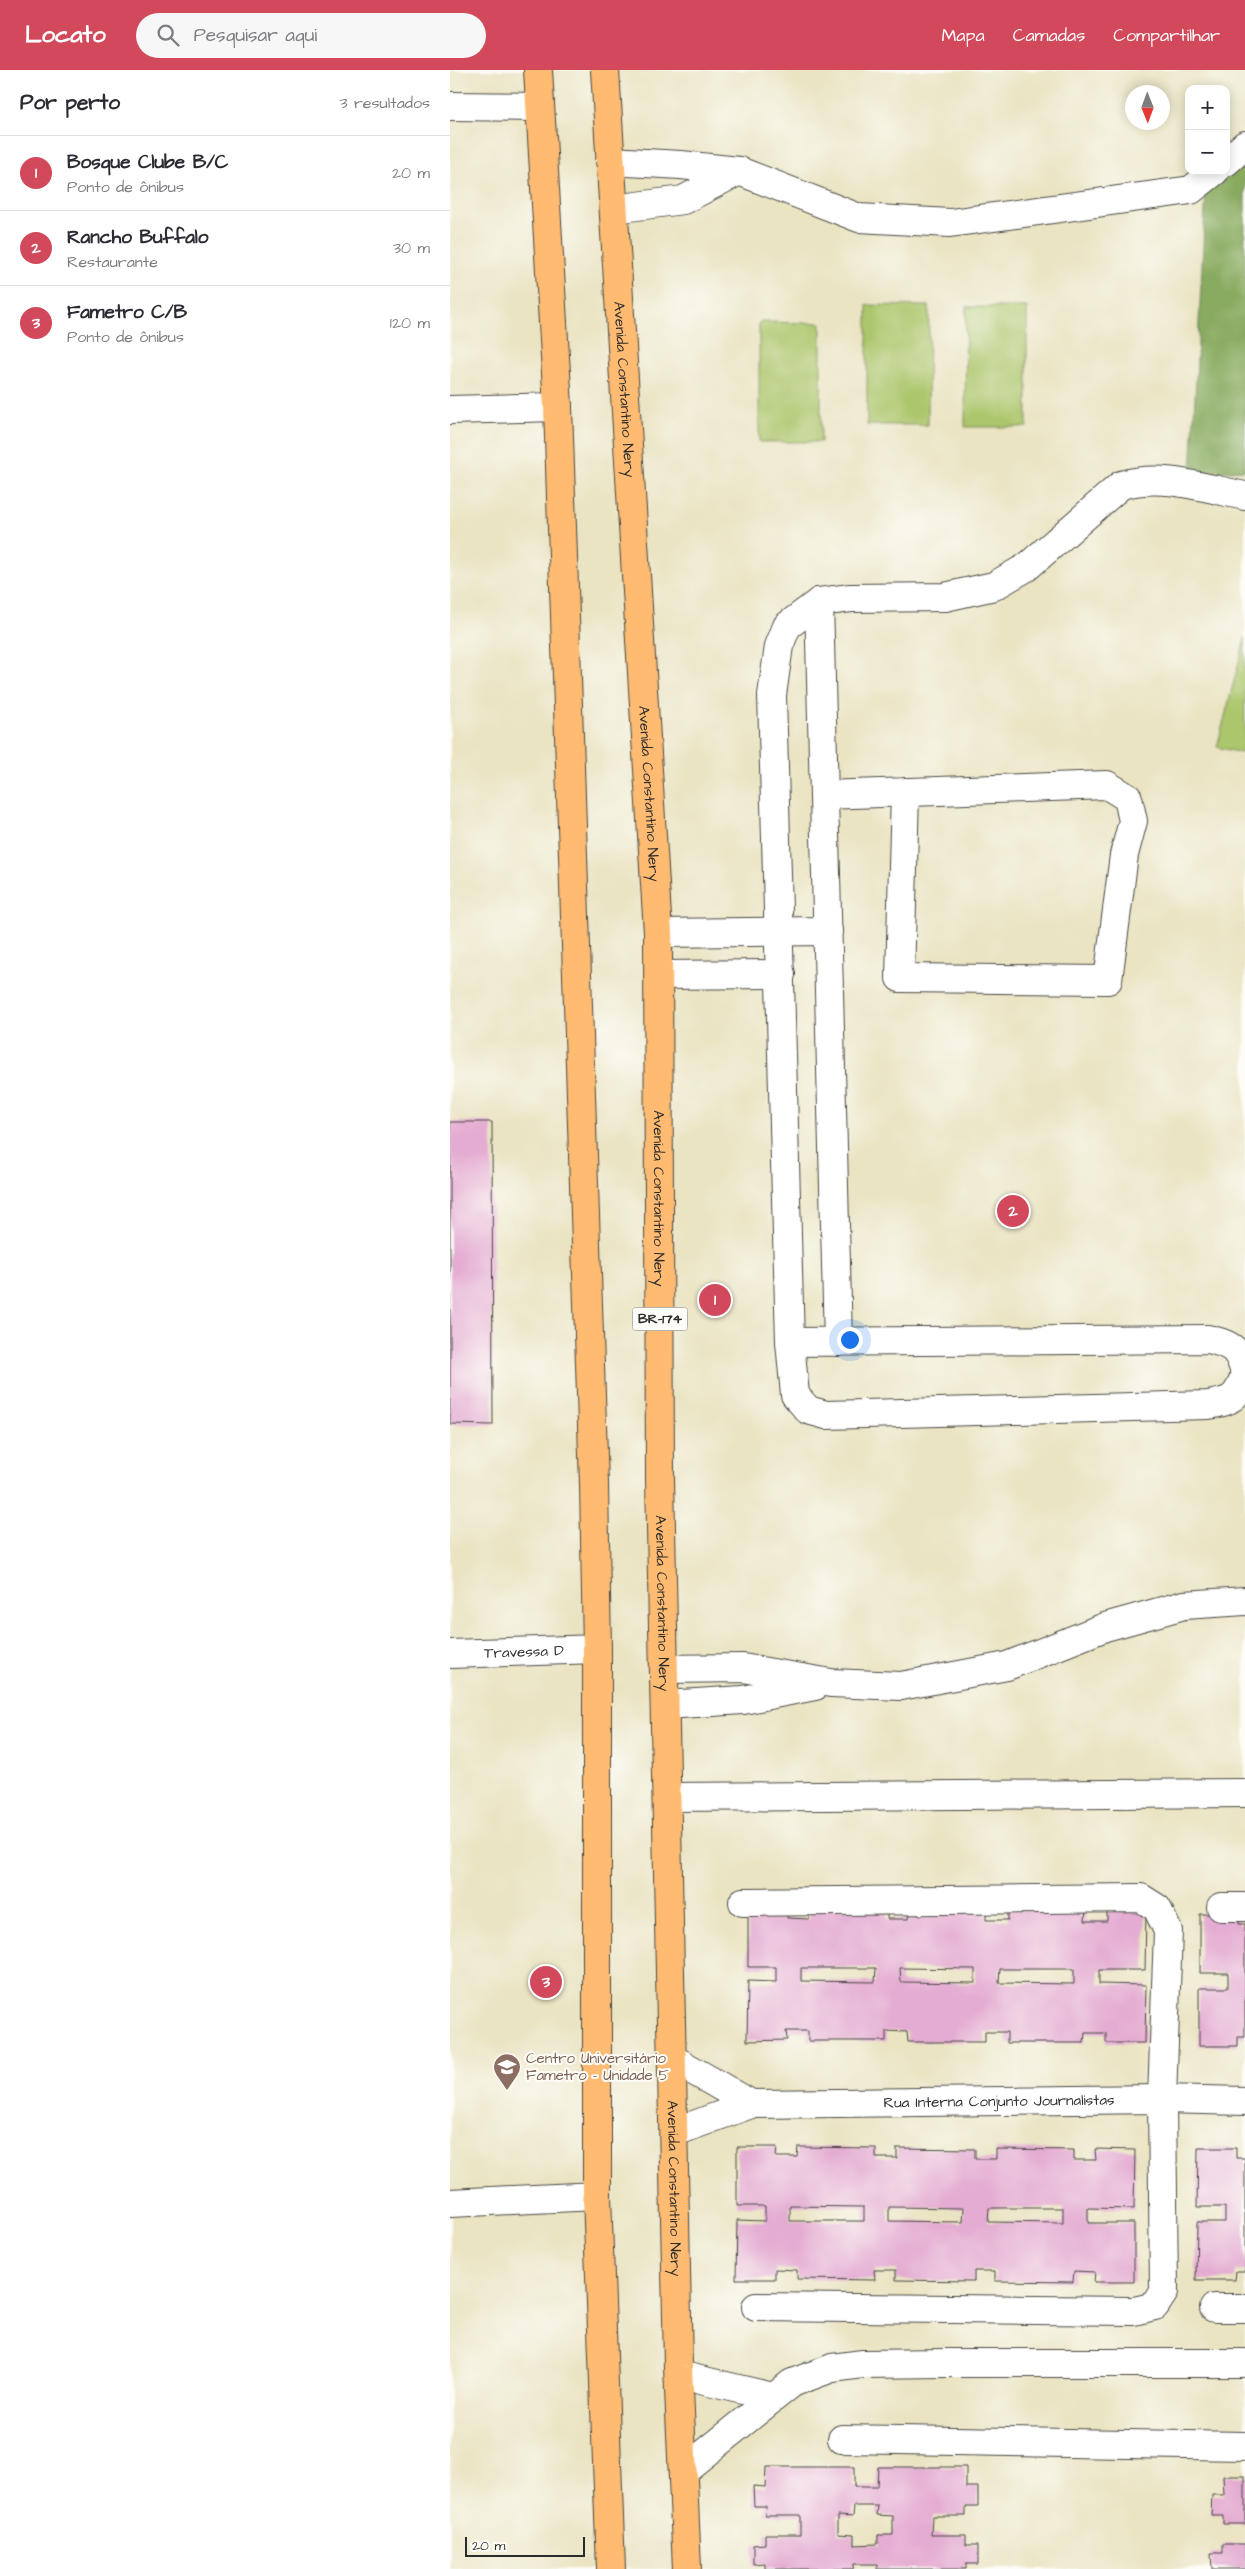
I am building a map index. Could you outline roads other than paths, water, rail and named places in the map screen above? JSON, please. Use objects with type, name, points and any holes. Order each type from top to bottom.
[{"type":"highway","points":[[538,70],[558,407],[597,1649],[597,2196],[611,2569]]},
{"type":"highway","name":"Avenida Constantino Nery","points":[[605,70],[658,933],[660,1479],[679,2375],[687,2569]]},
{"type":"street","points":[[450,106],[540,107]]},
{"type":"street","points":[[1230,158],[1245,145]]},
{"type":"street","points":[[610,161],[682,164],[739,172],[859,218],[950,223],[1191,190],[1210,175]]},
{"type":"street","points":[[614,209],[683,200],[739,172]]},
{"type":"street","points":[[450,410],[558,407]]},
{"type":"street","points":[[790,1342],[1208,1339],[1229,1344],[1241,1357],[1245,1375],[1239,1392],[1229,1402],[1208,1406],[826,1415],[808,1410],[795,1395],[790,1342],[772,695],[779,646],[787,626],[819,602],[851,598],[945,597],[994,586],[1027,567],[1122,485],[1140,480],[1164,479],[1245,496]]},
{"type":"street","points":[[819,602],[838,1342]]},
{"type":"street","points":[[824,795],[905,792],[1107,786],[1128,798],[1133,821],[1124,855],[1108,980],[900,978],[905,792]]},
{"type":"street","points":[[658,933],[828,931]]},
{"type":"street","points":[[659,975],[781,974]]},
{"type":"street","points":[[664,1669],[743,1668],[831,1683],[901,1686],[1007,1666],[1105,1627],[1175,1607],[1245,1601]]},
{"type":"street","name":"Travessa D","points":[[450,1654],[597,1649]]},
{"type":"street","points":[[665,1705],[744,1700],[831,1683]]},
{"type":"street","points":[[667,1798],[1245,1793]]},
{"type":"street","points":[[743,1902],[1142,1898],[1157,1908],[1168,1931],[1162,2099],[1164,2292],[1155,2306],[1134,2311],[756,2307]]},
{"type":"street","points":[[673,2059],[751,2104]]},
{"type":"street","name":"Rua Interna Conjunto Journalistas","points":[[675,2132],[751,2104],[1162,2099],[1245,2101]]},
{"type":"street","points":[[450,2203],[597,2196]]},
{"type":"street","points":[[1214,2308],[1245,2308]]},
{"type":"street","points":[[683,2471],[792,2383],[832,2368],[863,2364],[1245,2363]]},
{"type":"street","points":[[679,2375],[773,2397]]},
{"type":"street","points":[[842,2439],[1245,2446]]},
{"type":"place","name":"Rancho Buffalo","points":[[1013,1211]]},
{"type":"place","name":"Bosque Clube B/C","points":[[715,1300]]},
{"type":"place","name":"Fametro C/B","points":[[546,1982]]},
{"type":"place","name":"Centro Universitário Fametro - Unidade 5","points":[[507,2091]]}]
